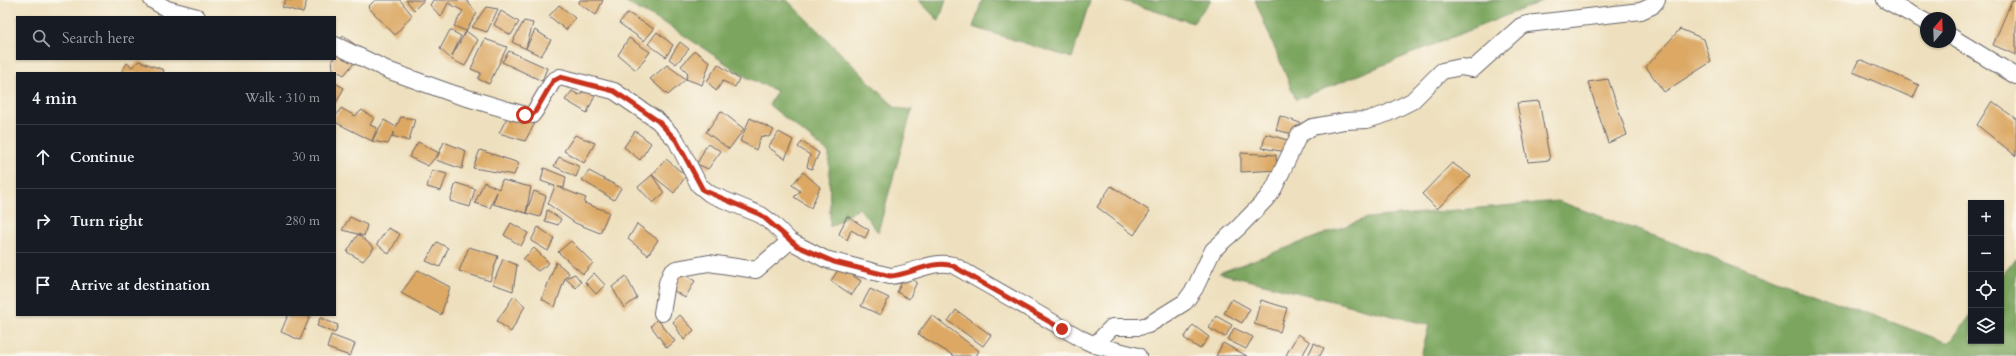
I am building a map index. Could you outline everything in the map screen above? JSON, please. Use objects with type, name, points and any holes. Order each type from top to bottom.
[{"type":"street","points":[[152,0],[167,9],[193,16]]},
{"type":"street","points":[[1096,345],[1112,327],[1148,325],[1185,302],[1195,288],[1213,250],[1238,228],[1266,199],[1274,188],[1299,135],[1312,127],[1345,121],[1367,120],[1412,101],[1442,71],[1461,67],[1473,69],[1521,26],[1527,24],[1641,11],[1652,6],[1657,0]]},
{"type":"street","points":[[1885,0],[1920,19]]},
{"type":"street","points":[[1956,40],[2016,76]]},
{"type":"street","points":[[336,45],[390,71],[454,94],[525,115],[532,115],[535,112],[553,81],[560,77],[614,91],[658,121],[668,130],[676,140],[703,190],[761,215],[773,224],[790,241],[830,260],[890,276],[898,276],[942,263],[953,266],[1062,329],[1096,345],[1138,356]]},
{"type":"street","points":[[662,313],[667,282],[671,273],[676,269],[709,264],[756,270],[790,241]]},
{"type":"green space","points":[[621,0],[787,0],[896,108],[912,110],[878,232],[859,208],[830,227],[829,153],[769,105],[777,91],[746,77],[673,28]]},
{"type":"green space","points":[[918,0],[946,0],[939,21]]},
{"type":"green space","points":[[982,0],[1090,0],[1072,58],[973,27]]},
{"type":"green space","points":[[1120,0],[1211,0],[1193,23]]},
{"type":"green space","points":[[1255,0],[1545,0],[1296,100]]},
{"type":"green space","points":[[1558,201],[1949,343],[1968,319],[1968,344],[2004,344],[2004,273],[2016,258],[2016,356],[1421,356],[1429,325],[1219,273],[1367,218]]},
{"type":"building","points":[[286,0],[307,0],[303,13],[282,7]]},
{"type":"building","points":[[375,0],[400,0],[412,15],[395,35],[368,7]]},
{"type":"building","points":[[406,0],[424,0],[414,10]]},
{"type":"building","points":[[433,0],[466,0],[477,13],[466,31],[454,26],[463,11],[448,3],[441,17],[430,5]]},
{"type":"building","points":[[580,0],[603,0],[596,15],[578,3]]},
{"type":"building","points":[[2012,0],[2016,0],[2016,55],[1993,45]]},
{"type":"building","points":[[559,5],[575,18],[566,30],[549,16]]},
{"type":"building","points":[[486,7],[498,9],[487,32],[472,27]]},
{"type":"building","points":[[501,11],[519,22],[511,35],[494,25]]},
{"type":"building","points":[[628,13],[654,29],[644,41],[619,23]]},
{"type":"building","points":[[524,21],[533,23],[526,48],[535,30],[551,40],[541,56],[512,42]]},
{"type":"building","points":[[1680,29],[1704,39],[1711,62],[1664,92],[1646,67]]},
{"type":"building","points":[[450,30],[461,36],[452,56],[466,31],[478,40],[465,66],[451,59],[440,49]]},
{"type":"building","points":[[657,32],[673,45],[666,57],[648,44]]},
{"type":"building","points":[[343,36],[364,51],[344,75],[333,69],[332,60],[336,60],[336,47]]},
{"type":"building","points":[[629,38],[650,52],[636,70],[618,55]]},
{"type":"building","points":[[485,39],[507,47],[489,84],[478,79],[481,73],[471,69]]},
{"type":"building","points":[[680,42],[689,49],[676,64],[669,59]]},
{"type":"building","points":[[509,51],[547,68],[542,81],[502,62]]},
{"type":"building","points":[[695,51],[710,62],[702,85],[686,79],[688,73],[681,66]]},
{"type":"building","points":[[1862,60],[1919,85],[1913,98],[1853,72],[1858,61]]},
{"type":"building","points":[[139,61],[164,70],[163,72],[122,72],[127,63],[132,67]]},
{"type":"building","points":[[718,64],[739,79],[735,87],[723,81],[716,91],[707,81]]},
{"type":"building","points":[[667,65],[686,79],[668,95],[650,79]]},
{"type":"building","points":[[1608,79],[1627,135],[1608,143],[1588,82]]},
{"type":"building","points":[[336,84],[344,88],[336,103]]},
{"type":"building","points":[[586,90],[595,95],[587,113],[565,100],[572,91],[579,95]]},
{"type":"building","points":[[1539,101],[1550,160],[1528,162],[1517,103]]},
{"type":"building","points":[[1992,101],[2016,119],[2016,156],[1977,125]]},
{"type":"building","points":[[341,108],[355,116],[362,110],[374,118],[370,125],[377,128],[372,141],[336,123],[336,116]]},
{"type":"building","points":[[721,111],[744,129],[729,149],[706,132]]},
{"type":"building","points":[[509,114],[535,123],[525,141],[499,133]]},
{"type":"building","points":[[1280,116],[1303,124],[1297,135],[1276,130]]},
{"type":"building","points":[[401,117],[415,119],[409,141],[392,136],[388,144],[372,141],[384,120],[396,127]]},
{"type":"building","points":[[750,118],[774,130],[769,137],[761,136],[756,150],[740,141]]},
{"type":"building","points":[[635,131],[651,143],[640,160],[624,147]]},
{"type":"building","points":[[779,132],[793,140],[785,159],[768,147]]},
{"type":"building","points":[[1266,134],[1291,141],[1287,152],[1262,148]]},
{"type":"building","points":[[575,135],[595,143],[584,163],[564,151]]},
{"type":"building","points":[[418,142],[439,153],[428,166],[409,157]]},
{"type":"building","points":[[444,142],[466,151],[462,169],[436,160]]},
{"type":"building","points":[[802,142],[819,153],[812,169],[807,167],[810,155],[798,147]]},
{"type":"building","points":[[707,144],[721,151],[708,169],[697,164]]},
{"type":"building","points":[[480,150],[519,163],[514,175],[473,168]]},
{"type":"building","points":[[1241,153],[1276,155],[1277,170],[1241,172]]},
{"type":"building","points":[[559,157],[580,167],[576,177],[554,166]]},
{"type":"building","points":[[666,159],[686,176],[674,193],[652,175]]},
{"type":"building","points":[[1452,163],[1471,176],[1437,209],[1422,194]]},
{"type":"building","points":[[544,168],[566,177],[564,188],[558,187],[586,198],[584,203],[609,212],[600,233],[575,223],[548,204],[555,186],[541,181]]},
{"type":"building","points":[[432,170],[447,174],[441,191],[427,187]]},
{"type":"building","points":[[589,171],[621,188],[614,200],[582,180]]},
{"type":"building","points":[[803,172],[820,187],[811,208],[794,197],[800,191],[792,185]]},
{"type":"building","points":[[652,175],[664,193],[653,203],[638,187]]},
{"type":"building","points":[[502,180],[531,187],[526,213],[493,204],[497,192],[490,208],[475,203],[484,182],[499,189]]},
{"type":"building","points":[[456,183],[475,189],[470,207],[450,201]]},
{"type":"building","points":[[1111,186],[1150,211],[1134,235],[1097,207]]},
{"type":"building","points":[[534,191],[546,196],[540,217],[526,213]]},
{"type":"building","points":[[547,210],[561,219],[558,225],[545,221]]},
{"type":"building","points":[[847,216],[869,230],[865,238],[851,230],[847,240],[839,234]]},
{"type":"building","points":[[350,217],[367,225],[364,236],[342,230]]},
{"type":"building","points":[[511,223],[528,233],[521,246],[504,235]]},
{"type":"building","points":[[637,224],[658,240],[648,255],[628,239]]},
{"type":"building","points":[[538,227],[554,238],[548,251],[531,241]]},
{"type":"building","points":[[388,228],[400,234],[389,254],[377,244]]},
{"type":"building","points":[[358,234],[374,248],[363,261],[347,252]]},
{"type":"building","points":[[571,241],[593,263],[583,274],[558,252]]},
{"type":"building","points":[[437,242],[448,248],[440,267],[426,261]]},
{"type":"building","points":[[469,247],[498,256],[490,281],[459,271]]},
{"type":"building","points":[[534,248],[549,263],[538,271],[523,259]]},
{"type":"building","points":[[503,259],[517,265],[513,291],[493,284]]},
{"type":"building","points":[[556,262],[569,273],[565,278],[555,307],[542,299]]},
{"type":"building","points":[[840,267],[861,281],[852,295],[831,281]]},
{"type":"building","points":[[418,270],[450,287],[441,315],[401,293]]},
{"type":"building","points":[[680,272],[695,281],[685,298],[670,288]]},
{"type":"building","points":[[594,273],[605,285],[596,294],[585,282]]},
{"type":"building","points":[[575,274],[581,282],[576,288],[565,278]]},
{"type":"building","points":[[626,276],[637,298],[624,308],[612,287]]},
{"type":"building","points":[[905,276],[917,282],[909,299],[897,292]]},
{"type":"building","points":[[870,289],[889,298],[880,315],[861,306]]},
{"type":"building","points":[[514,296],[525,306],[511,332],[497,321]]},
{"type":"building","points":[[1232,299],[1250,309],[1242,323],[1224,313]]},
{"type":"building","points":[[1261,300],[1287,308],[1280,332],[1254,324]]},
{"type":"building","points":[[956,310],[991,335],[983,346],[948,321]]},
{"type":"building","points":[[680,315],[694,330],[684,340],[673,322]]},
{"type":"building","points":[[932,315],[979,351],[976,356],[954,356],[918,334]]},
{"type":"building","points":[[288,316],[310,316],[300,340],[281,332]]},
{"type":"building","points":[[1216,316],[1232,325],[1225,337],[1209,328]]},
{"type":"building","points":[[320,318],[338,325],[335,333],[317,326]]},
{"type":"building","points":[[657,319],[675,341],[667,348],[651,326]]},
{"type":"building","points":[[1193,325],[1209,337],[1200,349],[1184,338]]},
{"type":"building","points":[[1234,328],[1253,337],[1246,349],[1228,340]]},
{"type":"building","points":[[1298,334],[1310,342],[1302,356],[1286,355]]},
{"type":"building","points":[[331,335],[355,344],[350,356],[327,348]]},
{"type":"building","points":[[1223,343],[1247,356],[1216,356]]},
{"type":"building","points":[[1314,343],[1324,348],[1320,356],[1308,356]]},
{"type":"route","points":[[525,115],[532,115],[535,112],[556,78],[566,77],[614,91],[658,121],[668,130],[676,140],[703,190],[761,215],[797,246],[825,259],[880,275],[898,276],[942,263],[947,264],[960,269],[1062,329]]}]
